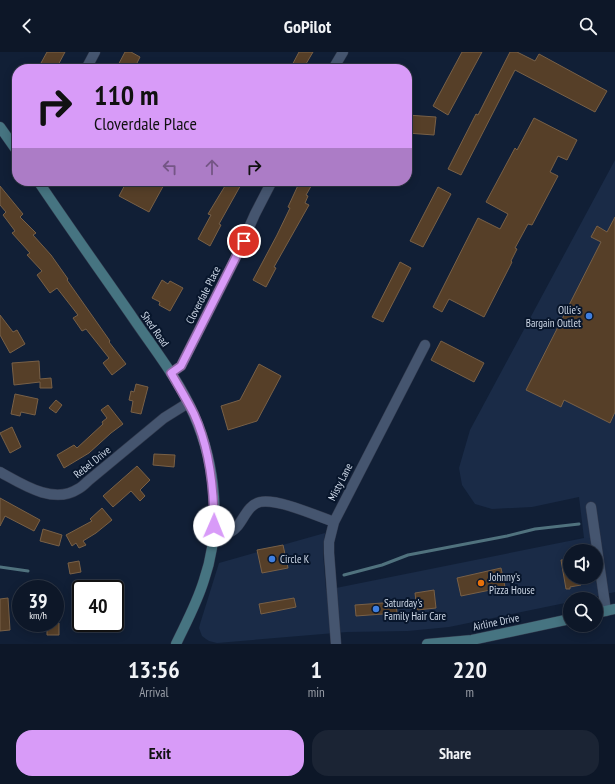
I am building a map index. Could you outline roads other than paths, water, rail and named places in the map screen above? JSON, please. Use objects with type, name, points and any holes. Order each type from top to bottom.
[{"type":"street","points":[[89,64],[95,52]]},
{"type":"street","points":[[336,64],[343,52]]},
{"type":"street","points":[[0,127],[12,144]]},
{"type":"street","name":"Shed Road","points":[[41,186],[171,373],[188,402],[207,453],[212,478],[214,503],[211,552],[205,579],[193,609],[176,644]]},
{"type":"street","name":"Cloverdale Place","points":[[171,373],[181,366],[236,259],[255,214],[269,186]]},
{"type":"street","name":"Misty Lane","points":[[336,644],[329,553],[329,542],[334,522],[425,345]]},
{"type":"street","name":"Rebel Drive","points":[[0,472],[44,493],[59,494],[72,492],[88,481],[164,418],[188,402]]},
{"type":"street","points":[[213,534],[229,533],[235,529],[250,508],[260,502],[274,502],[334,522]]},
{"type":"street","points":[[591,507],[606,611]]},
{"type":"street","name":"Airline Drive","points":[[427,644],[472,640],[563,620]]},
{"type":"waterway","points":[[344,575],[382,565],[408,555],[507,536],[535,529],[579,524]]},
{"type":"waterway","points":[[0,567],[28,571]]},
{"type":"place","name":"Ollie's Bargain Outlet","points":[[589,316]]},
{"type":"place","name":"Circle K","points":[[272,559]]},
{"type":"place","name":"Johnny's Pizza House","points":[[481,583]]},
{"type":"place","name":"Saturday's Family Hair Care","points":[[376,609]]}]
